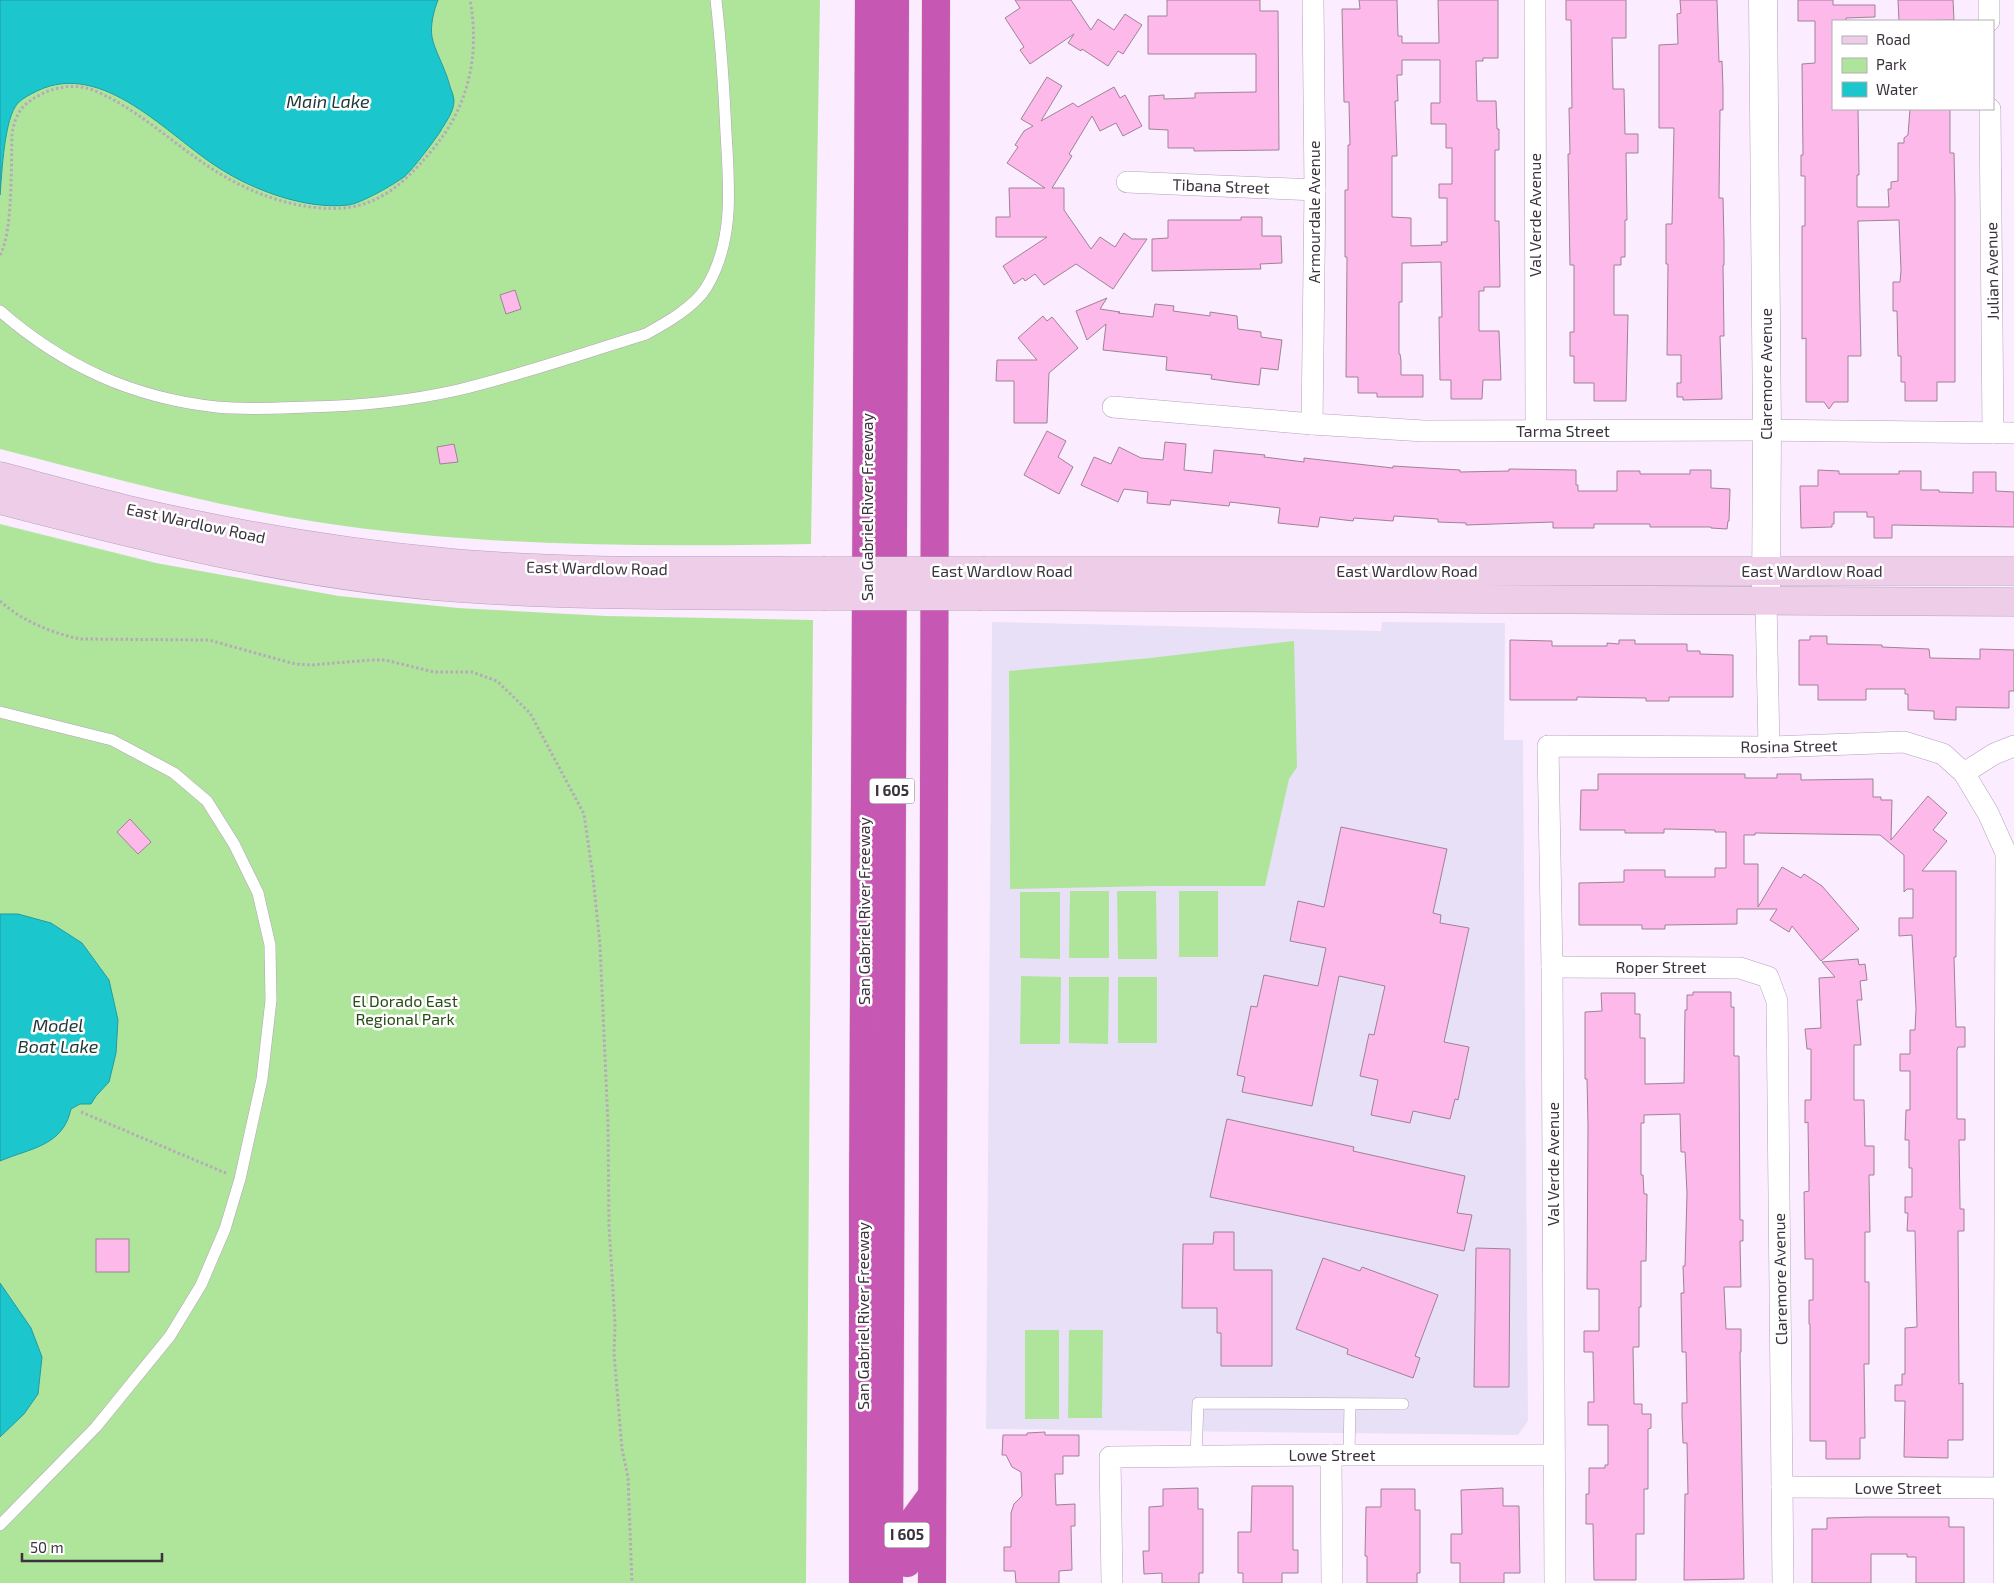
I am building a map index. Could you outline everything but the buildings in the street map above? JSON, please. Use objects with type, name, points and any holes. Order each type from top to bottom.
[{"type":"highway","name":"San Gabriel River Freeway","points":[[863,1583],[869,0]]},
{"type":"highway","name":"I 605","points":[[889,1583],[896,0]]},
{"type":"highway","name":"I 605","points":[[932,1583],[936,0]]},
{"type":"highway","name":"I 605","points":[[906,1583],[907,1528],[932,1495]]},
{"type":"main road","name":"East Wardlow Road","points":[[0,476],[125,509],[236,533],[342,550],[444,562],[823,584]]},
{"type":"main road","name":"East Wardlow Road","points":[[0,500],[115,530],[342,575],[434,586],[577,594],[823,584],[983,584],[1766,571],[2014,571]]},
{"type":"main road","name":"East Wardlow Road","points":[[983,584],[1766,601],[2014,602]]},
{"type":"street","name":"Armourdale Avenue","points":[[1312,424],[1315,190],[1313,0]]},
{"type":"street","name":"Val Verde Avenue","points":[[1535,0],[1536,430]]},
{"type":"street","name":"Claremore Avenue","points":[[1763,0],[1767,430],[1766,601],[1769,747]]},
{"type":"street","points":[[1989,0],[1989,20]]},
{"type":"street","name":"Julian Avenue","points":[[1990,110],[2004,433]]},
{"type":"street","name":"Tibana Street","points":[[1127,182],[1315,190]]},
{"type":"street","name":"Tarma Street","points":[[1113,407],[1312,424],[1424,431],[1767,430],[2004,433]]},
{"type":"street","name":"Rosina Street","points":[[1548,746],[1769,747],[1904,742],[1943,754],[1964,773]]},
{"type":"street","name":"Val Verde Avenue","points":[[1548,746],[1552,967],[1555,1583]]},
{"type":"street","points":[[2004,1583],[2009,1488],[2006,853],[1988,813],[1964,773],[1994,754],[2014,746]]},
{"type":"street","name":"Roper Street","points":[[1552,967],[1740,968],[1768,977]]},
{"type":"street","name":"Claremore Avenue","points":[[1768,977],[1778,1001],[1783,1583]]},
{"type":"street","points":[[1332,1583],[1340,1455]]},
{"type":"street","name":"Lowe Street","points":[[1112,1583],[1110,1457],[1554,1455]]},
{"type":"street","name":"Lowe Street","points":[[1782,1487],[2009,1488]]},
{"type":"lane","points":[[0,311],[25,333],[67,361],[98,375],[164,398],[218,407],[335,407],[456,390],[646,334],[674,318],[704,290],[718,267],[726,234],[729,190],[723,65],[716,0]]},
{"type":"lane","points":[[0,712],[112,740],[174,773],[207,801],[234,844],[258,893],[270,945],[271,1000],[262,1079],[240,1179],[225,1229],[201,1285],[170,1336],[96,1427],[0,1525]]},
{"type":"lane","points":[[1196,1456],[1198,1403],[1403,1404]]},
{"type":"lane","points":[[1340,1455],[1350,1404]]},
{"type":"path","points":[[0,255],[5,245],[8,227],[14,121],[25,103],[56,88],[85,88],[106,96],[136,114],[223,176],[254,192],[294,205],[328,209],[357,207],[386,194],[406,180],[424,160],[444,136],[457,112],[470,76],[475,48],[475,26],[470,0]]},
{"type":"path","points":[[0,601],[34,624],[61,635],[80,639],[209,640],[295,664],[310,665],[378,660],[434,672],[472,672],[497,682],[530,712],[584,814],[593,877],[600,945],[608,1124],[609,1225],[616,1325],[614,1353],[622,1449],[628,1477],[632,1583]]},
{"type":"path","points":[[81,1112],[240,1179]]},
{"type":"shaded area","points":[[992,622],[1381,631],[1382,622],[1505,623],[1504,740],[1523,740],[1528,1421],[1518,1435],[986,1429]]},
{"type":"green space","points":[[0,0],[820,0],[811,544],[564,544],[502,541],[378,530],[317,522],[237,507],[0,449]]},
{"type":"green space","name":"El Dorado East Regional Park","points":[[0,524],[156,563],[339,596],[458,608],[606,616],[813,620],[806,1583],[0,1583]]},
{"type":"green space","points":[[1294,641],[1297,767],[1289,779],[1265,886],[1010,889],[1009,671],[1151,658]]},
{"type":"green space","points":[[1070,891],[1109,891],[1109,958],[1069,958]]},
{"type":"green space","points":[[1117,891],[1156,891],[1157,959],[1118,959]]},
{"type":"green space","points":[[1179,891],[1218,891],[1218,957],[1179,957]]},
{"type":"green space","points":[[1020,892],[1060,892],[1060,959],[1020,958]]},
{"type":"green space","points":[[1021,976],[1061,977],[1060,1044],[1020,1044]]},
{"type":"green space","points":[[1069,977],[1109,977],[1108,1044],[1069,1043]]},
{"type":"green space","points":[[1118,977],[1157,977],[1157,1043],[1118,1043]]},
{"type":"green space","points":[[1025,1330],[1059,1330],[1059,1419],[1025,1419]]},
{"type":"green space","points":[[1069,1330],[1103,1330],[1102,1418],[1068,1418]]},
{"type":"water","name":"Main Lake","points":[[0,0],[438,0],[433,18],[432,37],[453,94],[454,105],[440,132],[405,176],[361,201],[348,205],[332,206],[280,197],[248,184],[219,168],[134,105],[110,93],[86,85],[62,84],[37,91],[22,99],[13,110],[4,146],[0,195]]},
{"type":"water","name":"Model Boat Lake","points":[[0,914],[18,914],[51,923],[82,943],[109,980],[118,1020],[116,1053],[109,1082],[91,1104],[80,1104],[71,1109],[61,1131],[44,1144],[0,1161]]},
{"type":"water","points":[[0,1283],[31,1328],[42,1357],[38,1394],[24,1414],[0,1437]]}]
